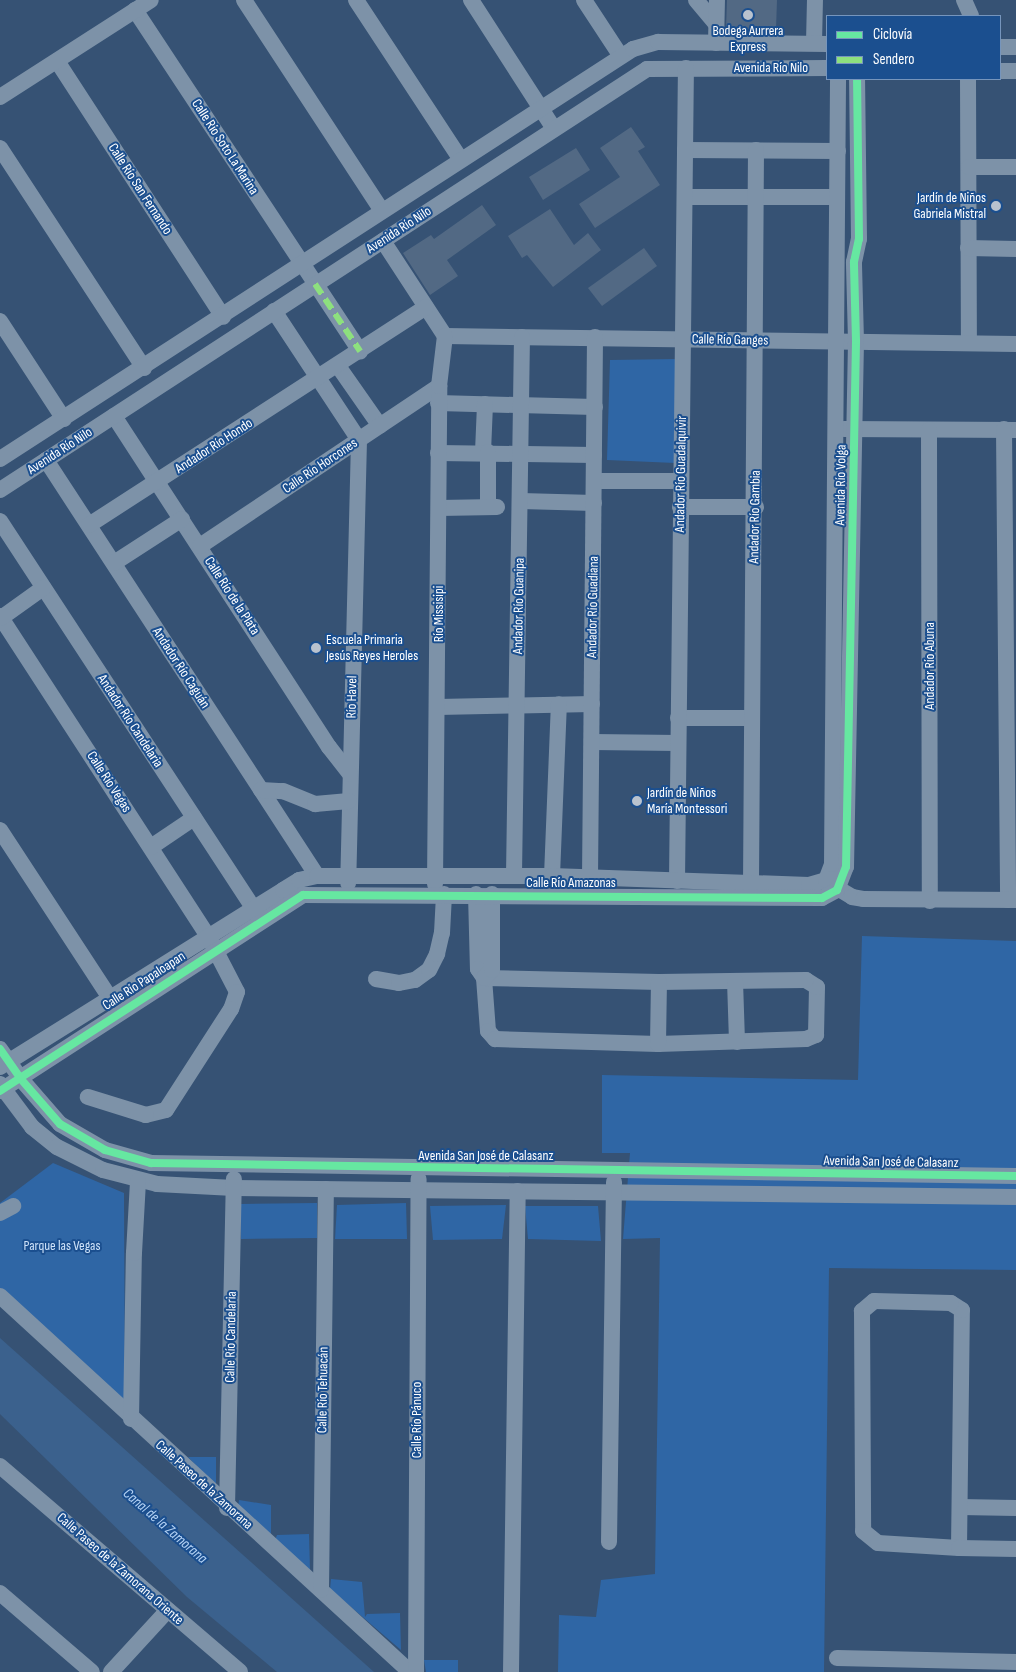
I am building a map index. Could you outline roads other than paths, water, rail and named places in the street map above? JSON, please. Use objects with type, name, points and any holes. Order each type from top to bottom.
[{"type":"street","points":[[0,97],[151,0]]},
{"type":"street","points":[[244,0],[382,212]]},
{"type":"street","points":[[356,0],[461,160]]},
{"type":"street","points":[[471,0],[554,128]]},
{"type":"street","points":[[584,0],[620,55]]},
{"type":"street","points":[[696,0],[716,24]]},
{"type":"street","points":[[716,43],[717,0]]},
{"type":"street","points":[[815,0],[821,44]]},
{"type":"street","points":[[964,0],[971,15]]},
{"type":"street","name":"Calle Río Soto La Marina","points":[[135,10],[360,351]]},
{"type":"street","name":"Avenida Río Nilo","points":[[0,460],[223,317],[620,55],[643,43],[821,44]]},
{"type":"street","points":[[1001,47],[1016,47]]},
{"type":"street","name":"Calle Río San Fernando","points":[[57,60],[223,317]]},
{"type":"street","name":"Andador Río Guadalquivir","points":[[677,881],[686,68]]},
{"type":"street","name":"Avenida Río Nilo","points":[[0,490],[647,69],[826,68]]},
{"type":"street","points":[[1001,71],[1016,71]]},
{"type":"street","name":"Avenida Río Volga","points":[[832,885],[837,429],[838,80]]},
{"type":"street","name":"Avenida Río Volga","points":[[832,885],[846,867],[856,341],[854,262],[859,239],[857,80]]},
{"type":"street","points":[[968,80],[970,343]]},
{"type":"street","points":[[0,148],[144,368]]},
{"type":"street","points":[[685,150],[838,151]]},
{"type":"street","name":"Andador Río Gambia","points":[[751,884],[756,507],[756,150]]},
{"type":"street","points":[[969,167],[1016,168]]},
{"type":"street","points":[[684,197],[837,197]]},
{"type":"street","points":[[383,241],[444,336]]},
{"type":"street","points":[[968,248],[1016,248]]},
{"type":"street","name":"Andador Río Hondo","points":[[89,525],[319,379],[426,307]]},
{"type":"street","points":[[274,311],[359,440]]},
{"type":"street","points":[[0,321],[64,419]]},
{"type":"street","name":"Calle Río Ganges","points":[[444,336],[1016,344]]},
{"type":"street","name":"Río Missisipi","points":[[376,979],[399,983],[415,980],[429,970],[438,954],[442,933],[440,894],[436,875],[438,395],[444,336]]},
{"type":"street","name":"Andador Río Guanipa","points":[[514,875],[522,452],[522,337]]},
{"type":"street","name":"Andador Río Guadiana","points":[[590,878],[596,337]]},
{"type":"street","points":[[338,366],[380,426]]},
{"type":"street","points":[[438,395],[486,404],[595,406]]},
{"type":"street","name":"Calle Río Horcones","points":[[200,546],[380,426],[438,395]]},
{"type":"street","points":[[439,508],[492,507],[486,452],[486,404]]},
{"type":"street","name":"Calle Río de la Plata","points":[[114,416],[329,747],[350,774]]},
{"type":"street","points":[[832,885],[857,898],[930,901],[1012,900],[1010,429],[837,429]]},
{"type":"street","name":"Andador Río Abuna","points":[[929,430],[930,901]]},
{"type":"street","name":"Río Havel","points":[[349,893],[347,874],[359,440]]},
{"type":"street","points":[[438,453],[522,452],[594,455]]},
{"type":"street","name":"Andador Río Caguán","points":[[46,460],[316,876]]},
{"type":"street","points":[[594,481],[680,481]]},
{"type":"street","points":[[521,501],[594,503]]},
{"type":"street","points":[[680,507],[756,507]]},
{"type":"street","points":[[114,563],[182,518]]},
{"type":"street","name":"Andador Río Candelaria","points":[[0,521],[257,914]]},
{"type":"street","points":[[1,617],[43,588]]},
{"type":"street","name":"Calle Río Vegas","points":[[1,617],[212,943],[237,995],[174,1102],[166,1110],[146,1115],[88,1097]]},
{"type":"street","points":[[552,876],[559,704]]},
{"type":"street","points":[[438,707],[592,704]]},
{"type":"street","points":[[678,718],[752,718]]},
{"type":"street","points":[[592,742],[678,743]]},
{"type":"street","points":[[261,790],[284,792],[315,804],[349,801]]},
{"type":"street","points":[[151,847],[194,818]]},
{"type":"street","points":[[0,830],[110,998]]},
{"type":"street","name":"Calle Río Amazonas","points":[[301,888],[316,876],[347,874],[514,875],[751,884],[832,885]]},
{"type":"street","points":[[614,878],[614,895]]},
{"type":"street","name":"Calle Río Amazonas","points":[[301,888],[349,893],[822,898],[832,885]]},
{"type":"street","name":"Calle Río Papaloapan","points":[[1,1088],[20,1078],[212,943],[301,888]]},
{"type":"street","points":[[484,894],[478,969],[484,978],[488,1031],[495,1039],[658,1044],[812,1038],[816,1035],[818,987],[806,980],[659,982],[484,978]]},
{"type":"street","name":"Calle Río Papaloapan","points":[[3,1059],[212,943]]},
{"type":"street","points":[[735,981],[737,1042]]},
{"type":"street","points":[[658,1044],[659,982]]},
{"type":"street","name":"Avenida San José de Calasanz","points":[[3,1059],[60,1124],[105,1150],[150,1163],[234,1167],[1016,1176]]},
{"type":"street","points":[[1,1088],[32,1127],[57,1146],[103,1170],[138,1181],[234,1188],[1016,1196]]},
{"type":"street","name":"Calle Río Candelaria","points":[[228,1508],[234,1167]]},
{"type":"street","name":"Calle Río Pánuco","points":[[416,1672],[418,1190],[420,1168]]},
{"type":"street","points":[[609,1542],[614,1170]]},
{"type":"street","points":[[808,1173],[808,1194]]},
{"type":"street","points":[[131,1419],[134,1253],[138,1181]]},
{"type":"street","name":"Calle Río Tehuacán","points":[[321,1590],[326,1189]]},
{"type":"street","points":[[511,1672],[518,1191]]},
{"type":"street","name":"Calle Paseo de la Zamorana","points":[[0,1296],[228,1508],[410,1672]]},
{"type":"street","points":[[959,1548],[962,1310],[950,1303],[874,1301],[862,1311],[863,1531],[878,1543],[959,1548],[1016,1549]]},
{"type":"street","name":"Calle Paseo de la Zamorana Oriente","points":[[0,1466],[240,1672]]},
{"type":"street","points":[[960,1508],[1016,1508]]},
{"type":"street","points":[[0,1593],[92,1672]]},
{"type":"street","points":[[111,1672],[168,1610]]},
{"type":"street","points":[[837,1658],[1016,1662]]},
{"type":"water","name":"Canal de la Zamorana","points":[[0,1338],[374,1672],[277,1672],[187,1597],[0,1414]]},
{"type":"place","name":"Bodega Aurrera Express","points":[[748,15]]},
{"type":"place","name":"Jardín de Niños Gabriela Mistral","points":[[996,206]]},
{"type":"place","name":"Escuela Primaria Jesús Reyes Heroles","points":[[316,648]]},
{"type":"place","name":"Jardín de Niños María Montessori","points":[[637,801]]},
{"type":"park label","name":"Parque las Vegas","points":[[62,1246]]}]
